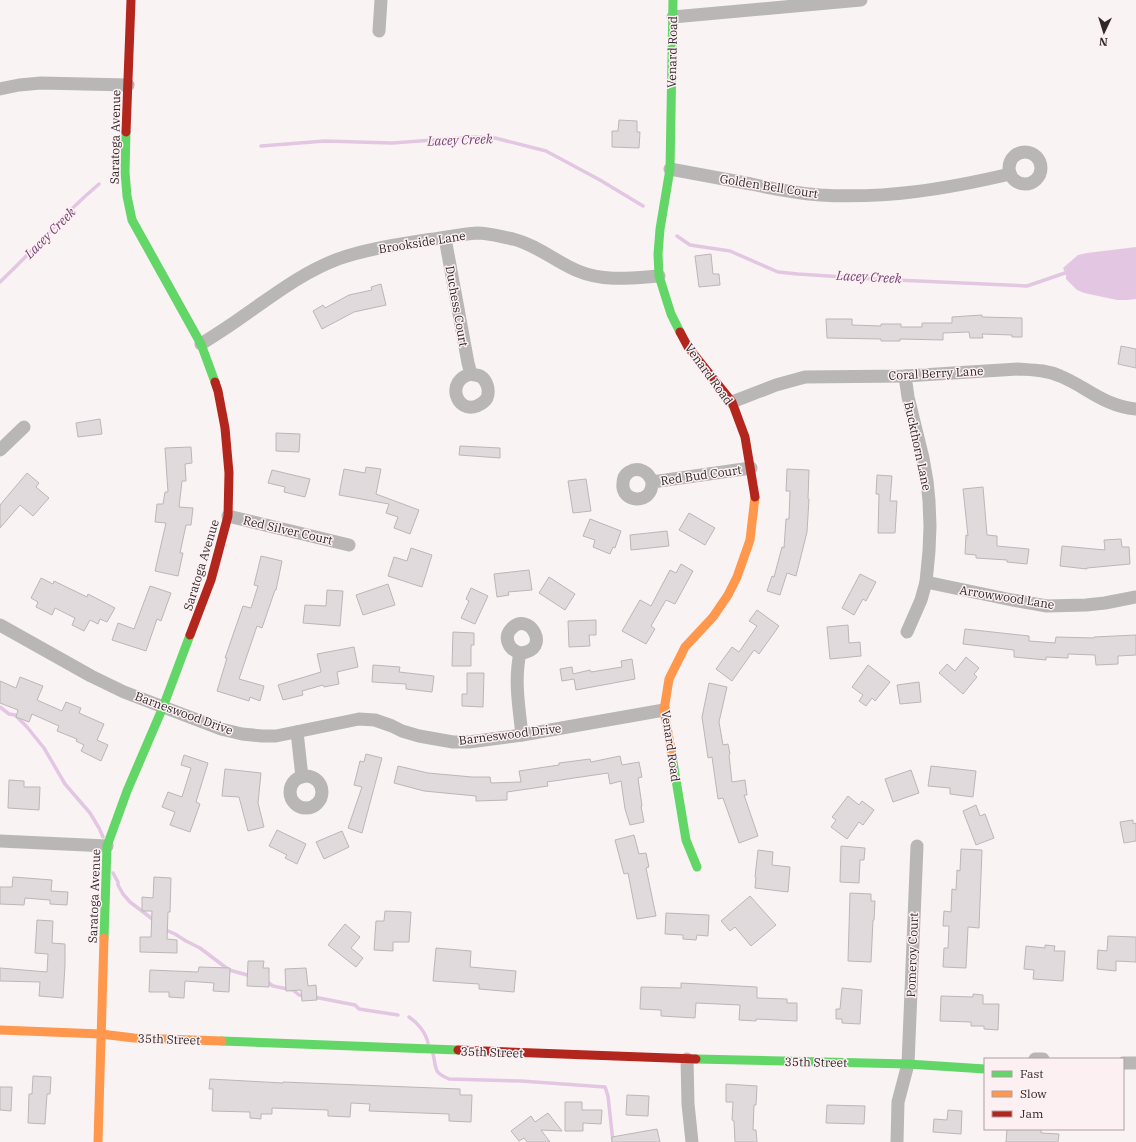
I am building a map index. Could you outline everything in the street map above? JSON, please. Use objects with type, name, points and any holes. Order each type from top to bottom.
[{"type":"street","name":"Saratoga Avenue","points":[[98,1142],[107,846],[127,791],[163,706],[211,580],[228,516],[229,473],[225,428],[218,391],[201,344],[132,220],[126,188],[125,172],[131,0]]},
{"type":"street","points":[[379,31],[380,0]]},
{"type":"street","name":"Venard Road","points":[[673,0],[670,169],[660,230],[658,254],[659,276],[671,314],[688,347],[732,402],[745,437],[755,494],[750,540],[744,562],[728,595],[713,617],[686,647],[675,666],[670,679],[664,710],[686,840],[697,867]]},
{"type":"street","points":[[672,17],[861,0]]},
{"type":"street","points":[[0,89],[19,85],[41,83],[128,85]]},
{"type":"street","name":"Golden Bell Court","points":[[670,169],[793,192],[820,195],[860,196],[901,194],[946,188],[1010,174]]},
{"type":"street","name":"Brookside Lane","points":[[201,344],[249,313],[290,283],[323,265],[358,252],[385,246],[478,233],[516,240],[553,257],[577,271],[598,277],[613,279],[659,276]]},
{"type":"street","name":"Duchess Court","points":[[445,238],[466,355],[471,374]]},
{"type":"street","name":"Coral Berry Lane","points":[[732,402],[776,385],[805,378],[905,376],[1007,369],[1037,370],[1059,375],[1110,403],[1126,408],[1136,409]]},
{"type":"street","name":"Buckthorn Lane","points":[[905,376],[908,397],[923,458],[929,501],[929,545],[926,582],[919,605],[907,632]]},
{"type":"street","points":[[0,450],[24,427]]},
{"type":"street","name":"Red Bud Court","points":[[652,482],[751,468]]},
{"type":"street","name":"Red Silver Court","points":[[228,516],[349,544]]},
{"type":"street","name":"Arrowwood Lane","points":[[926,582],[1047,606],[1092,604],[1136,597]]},
{"type":"street","name":"Barneswood Drive","points":[[0,625],[91,676],[124,692],[221,730],[242,734],[276,736],[359,719],[375,720],[419,736],[454,742],[469,742],[522,735],[664,710]]},
{"type":"street","points":[[520,653],[516,683],[522,735]]},
{"type":"street","points":[[297,732],[302,777]]},
{"type":"street","points":[[0,841],[107,846]]},
{"type":"street","name":"Pomeroy Court","points":[[897,1142],[898,1102],[908,1064],[917,846]]},
{"type":"street","name":"35th Street","points":[[0,1030],[101,1034],[134,1038],[687,1059],[908,1064],[984,1069]]},
{"type":"street","points":[[687,1059],[688,1104],[692,1142]]},
{"type":"street","points":[[1124,1063],[1136,1063]]},
{"type":"shaded area","points":[[1136,247],[1136,299],[1117,300],[1084,293],[1077,290],[1066,279],[1063,268],[1078,255]]},
{"type":"building","points":[[619,120],[637,121],[637,132],[640,132],[639,148],[612,147],[612,131],[618,131]]},
{"type":"building","points":[[711,254],[713,274],[719,274],[720,285],[699,287],[695,256]]},
{"type":"building","points":[[381,284],[386,305],[354,312],[322,329],[313,311],[323,305],[325,308],[349,295],[372,290],[371,287]]},
{"type":"building","points":[[982,315],[982,317],[1022,318],[1022,337],[1012,337],[1012,335],[982,334],[983,338],[970,338],[969,332],[943,333],[943,340],[900,339],[900,341],[881,341],[881,339],[827,338],[826,319],[852,319],[852,325],[881,326],[881,324],[901,324],[901,327],[922,327],[922,323],[952,323],[952,317]]},
{"type":"building","points":[[1121,346],[1136,349],[1136,368],[1118,364]]},
{"type":"building","points":[[100,419],[102,434],[78,437],[76,423]]},
{"type":"building","points":[[276,433],[300,434],[299,452],[276,451]]},
{"type":"building","points":[[460,446],[500,448],[500,458],[459,455]]},
{"type":"building","points":[[191,447],[192,463],[185,464],[186,481],[182,481],[179,507],[193,508],[191,525],[186,525],[180,553],[183,553],[178,576],[155,571],[166,523],[155,522],[157,504],[163,504],[165,492],[168,492],[165,448]]},
{"type":"building","points":[[366,467],[381,469],[376,494],[419,510],[410,534],[394,528],[398,517],[386,513],[389,504],[339,495],[344,469],[365,473]]},
{"type":"building","points":[[787,469],[809,470],[809,499],[807,532],[796,576],[787,573],[780,595],[767,591],[772,576],[774,577],[782,547],[784,548],[786,519],[789,519],[790,491],[786,491]]},
{"type":"building","points":[[272,470],[310,479],[305,497],[284,492],[285,487],[268,483]]},
{"type":"building","points":[[27,473],[39,483],[36,487],[49,498],[33,516],[20,505],[0,528],[0,505]]},
{"type":"building","points":[[877,475],[892,476],[890,501],[897,501],[895,533],[878,533],[879,494],[876,494]]},
{"type":"building","points":[[586,479],[591,511],[573,513],[568,481]]},
{"type":"building","points":[[983,487],[987,535],[997,536],[997,546],[1029,549],[1027,564],[1007,562],[1007,560],[976,558],[976,555],[965,554],[966,535],[968,536],[963,489]]},
{"type":"building","points":[[689,513],[715,528],[705,545],[679,530]]},
{"type":"building","points":[[590,519],[621,531],[615,548],[613,547],[610,554],[593,547],[595,540],[583,536]]},
{"type":"building","points":[[667,531],[669,546],[631,550],[630,535]]},
{"type":"building","points":[[1121,539],[1122,547],[1129,547],[1130,564],[1087,569],[1060,566],[1062,546],[1105,550],[1104,540]]},
{"type":"building","points":[[411,548],[432,555],[422,587],[388,576],[394,557],[407,561]]},
{"type":"building","points":[[261,556],[282,561],[276,590],[262,628],[257,626],[239,679],[264,686],[260,701],[250,697],[249,701],[217,691],[227,658],[225,658],[243,606],[251,608],[258,586],[254,585]]},
{"type":"building","points":[[681,564],[693,571],[675,604],[666,600],[651,626],[655,629],[646,644],[622,631],[640,600],[651,606],[670,570],[676,573]]},
{"type":"building","points":[[529,570],[532,590],[508,592],[509,595],[497,597],[494,574]]},
{"type":"building","points":[[860,574],[876,582],[866,601],[863,599],[854,615],[842,608]]},
{"type":"building","points":[[549,577],[575,594],[565,610],[539,593]]},
{"type":"building","points":[[41,578],[53,584],[54,581],[87,597],[88,594],[115,608],[107,622],[100,619],[98,624],[90,620],[84,631],[72,625],[75,618],[55,608],[52,615],[36,607],[38,602],[31,598]]},
{"type":"building","points":[[388,584],[395,605],[363,615],[356,595]]},
{"type":"building","points":[[150,586],[171,593],[161,621],[157,619],[146,651],[112,640],[118,623],[134,629]]},
{"type":"building","points":[[471,588],[488,596],[475,624],[461,618],[469,601],[466,599]]},
{"type":"building","points":[[327,590],[343,591],[340,626],[303,623],[305,605],[326,606]]},
{"type":"building","points":[[757,610],[779,626],[759,654],[754,650],[732,681],[716,669],[732,647],[739,652],[757,626],[749,621]]},
{"type":"building","points":[[596,620],[596,635],[589,635],[590,646],[569,647],[568,621]]},
{"type":"building","points":[[848,625],[849,643],[860,642],[861,656],[830,659],[827,627]]},
{"type":"building","points":[[965,629],[1029,636],[1029,641],[1055,643],[1056,637],[1094,638],[1136,635],[1136,655],[1118,656],[1118,664],[1096,665],[1095,655],[1068,654],[1068,658],[1046,657],[1046,660],[1014,657],[1014,650],[963,644]]},
{"type":"building","points":[[453,632],[474,633],[474,645],[471,645],[471,666],[452,666]]},
{"type":"building","points":[[354,647],[358,667],[337,672],[339,684],[324,687],[323,685],[302,691],[303,695],[283,700],[278,685],[321,672],[317,654]]},
{"type":"building","points":[[966,657],[979,668],[974,674],[977,677],[963,694],[939,673],[947,664],[955,671]]},
{"type":"building","points":[[632,659],[635,679],[576,690],[574,679],[562,681],[560,669],[572,667],[573,674],[590,670],[591,672],[622,667],[621,661]]},
{"type":"building","points":[[373,665],[400,667],[399,672],[434,676],[432,692],[406,689],[406,684],[372,682]]},
{"type":"building","points":[[868,665],[890,682],[875,701],[872,698],[866,706],[859,701],[863,695],[852,687]]},
{"type":"building","points":[[467,673],[484,673],[483,707],[462,706],[462,694],[467,694]]},
{"type":"building","points":[[20,677],[43,686],[37,700],[62,711],[66,702],[81,708],[79,713],[104,724],[97,740],[108,745],[101,761],[81,751],[84,745],[76,741],[77,739],[57,731],[59,726],[32,714],[29,722],[16,717],[18,710],[0,703],[0,681],[16,688]]},
{"type":"building","points":[[919,682],[921,702],[900,704],[897,685]]},
{"type":"building","points":[[709,683],[727,687],[719,722],[723,745],[728,744],[732,782],[745,780],[747,795],[744,795],[758,836],[739,843],[723,798],[718,799],[712,757],[708,758],[702,717]]},
{"type":"building","points":[[366,754],[382,758],[362,833],[348,828],[362,787],[354,785],[360,761],[364,762]]},
{"type":"building","points":[[184,755],[208,763],[196,802],[200,804],[190,832],[170,825],[175,812],[162,807],[168,792],[182,797],[191,768],[181,765]]},
{"type":"building","points":[[620,756],[622,765],[639,762],[642,777],[638,778],[644,822],[630,825],[625,809],[621,781],[610,784],[608,773],[547,782],[548,786],[507,792],[507,800],[476,801],[476,796],[424,791],[394,783],[398,766],[428,773],[490,777],[491,783],[521,782],[519,771],[559,765],[559,763],[590,759],[591,762]]},
{"type":"building","points":[[931,766],[976,771],[973,797],[950,794],[950,788],[928,786]]},
{"type":"building","points":[[225,769],[261,773],[258,803],[264,827],[248,831],[239,797],[222,796]]},
{"type":"building","points":[[911,770],[919,793],[893,802],[885,779]]},
{"type":"building","points":[[9,780],[24,781],[24,787],[40,787],[39,810],[8,808]]},
{"type":"building","points":[[848,796],[859,805],[862,801],[874,810],[863,825],[859,822],[847,839],[831,827],[836,820],[832,817]]},
{"type":"building","points":[[976,805],[980,816],[985,814],[994,838],[976,845],[963,811]]},
{"type":"building","points":[[1133,820],[1133,824],[1136,823],[1136,841],[1124,843],[1120,822]]},
{"type":"building","points":[[277,830],[306,844],[297,864],[285,858],[287,855],[269,846]]},
{"type":"building","points":[[342,831],[349,847],[324,859],[316,842]]},
{"type":"building","points":[[634,835],[639,854],[646,853],[649,867],[646,868],[656,916],[637,919],[628,873],[624,874],[615,840]]},
{"type":"building","points":[[841,846],[865,848],[864,860],[860,860],[859,883],[840,882]]},
{"type":"building","points":[[961,849],[982,850],[979,928],[968,927],[966,968],[943,967],[944,948],[948,948],[949,926],[943,926],[944,911],[951,912],[952,889],[956,890],[957,870],[960,871]]},
{"type":"building","points":[[758,850],[773,852],[772,865],[790,867],[788,892],[755,888]]},
{"type":"building","points":[[13,877],[52,880],[51,891],[68,892],[67,905],[50,904],[50,900],[25,898],[24,905],[0,904],[0,887],[12,887]]},
{"type":"building","points":[[154,877],[171,878],[170,912],[168,912],[167,939],[177,940],[177,953],[140,952],[140,937],[151,937],[152,911],[142,911],[142,897],[153,898]]},
{"type":"building","points":[[850,893],[871,894],[871,901],[875,901],[871,962],[848,961]]},
{"type":"building","points":[[750,896],[776,925],[751,946],[735,927],[730,931],[721,921]]},
{"type":"building","points":[[385,911],[411,912],[409,942],[393,942],[393,951],[374,950],[376,921],[384,921]]},
{"type":"building","points":[[666,913],[709,915],[708,936],[697,935],[696,940],[683,939],[683,935],[665,934]]},
{"type":"building","points":[[37,920],[53,921],[52,943],[65,944],[63,998],[39,996],[40,982],[0,981],[0,968],[47,972],[48,954],[35,953]]},
{"type":"building","points":[[345,924],[360,937],[351,948],[363,958],[356,967],[328,945]]},
{"type":"building","points":[[1108,936],[1136,937],[1136,962],[1116,961],[1116,971],[1097,969],[1098,950],[1107,951]]},
{"type":"building","points":[[1045,945],[1055,946],[1054,951],[1065,951],[1063,981],[1033,979],[1034,970],[1024,969],[1026,946],[1045,948]]},
{"type":"building","points":[[436,948],[471,951],[470,967],[516,971],[514,992],[479,989],[479,984],[433,981]]},
{"type":"building","points":[[248,961],[264,961],[263,968],[269,968],[269,987],[247,986]]},
{"type":"building","points":[[199,967],[230,968],[229,992],[213,991],[214,983],[185,981],[184,998],[169,997],[169,992],[149,992],[150,970],[198,972]]},
{"type":"building","points":[[306,968],[308,986],[316,985],[317,1000],[302,1001],[301,990],[286,991],[285,969]]},
{"type":"building","points":[[681,983],[757,987],[757,998],[787,999],[787,1003],[797,1003],[797,1021],[756,1019],[756,1021],[739,1020],[740,1005],[696,1003],[695,1018],[661,1016],[661,1010],[640,1009],[641,987],[681,988]]},
{"type":"building","points":[[842,988],[862,990],[860,1024],[842,1023],[842,1019],[836,1019],[836,1009],[840,1009]]},
{"type":"building","points":[[973,994],[983,995],[983,1004],[999,1004],[998,1030],[984,1029],[984,1026],[971,1026],[971,1022],[940,1021],[941,996],[973,997]]},
{"type":"building","points":[[33,1076],[51,1077],[50,1094],[47,1094],[45,1124],[28,1123],[29,1094],[32,1094]]},
{"type":"building","points":[[210,1079],[460,1089],[460,1095],[472,1095],[471,1122],[449,1121],[449,1114],[369,1111],[370,1104],[351,1103],[350,1117],[328,1116],[328,1110],[272,1108],[272,1114],[261,1114],[261,1119],[250,1118],[250,1112],[212,1111],[213,1089],[209,1089]]},
{"type":"building","points":[[726,1084],[757,1086],[756,1105],[754,1105],[753,1130],[756,1130],[757,1142],[735,1142],[734,1121],[732,1120],[733,1102],[726,1102]]},
{"type":"building","points":[[0,1087],[12,1087],[11,1111],[0,1110]]},
{"type":"building","points":[[627,1095],[649,1096],[648,1116],[626,1115]]},
{"type":"building","points":[[565,1102],[582,1102],[582,1110],[602,1110],[601,1124],[583,1123],[583,1131],[565,1131]]},
{"type":"building","points":[[827,1105],[865,1106],[864,1124],[826,1123]]},
{"type":"building","points":[[948,1110],[962,1111],[961,1134],[933,1132],[934,1119],[947,1120]]},
{"type":"building","points":[[548,1113],[562,1131],[541,1130],[550,1142],[527,1142],[524,1138],[519,1141],[511,1131],[531,1116],[535,1122]]},
{"type":"building","points":[[657,1129],[660,1142],[612,1142],[612,1137]]},
{"type":"building","points":[[1007,1130],[1041,1130],[1041,1133],[1059,1134],[1058,1142],[1006,1142]]},
{"type":"waterway","name":"Lacey Creek","points":[[261,146],[325,141],[392,143],[475,137],[495,138],[546,151],[600,180],[643,206]]},
{"type":"waterway","name":"Lacey Creek","points":[[0,282],[70,210],[99,184]]},
{"type":"waterway","name":"Lacey Creek","points":[[677,236],[690,245],[730,251],[778,272],[798,274],[1027,286],[1065,273]]},
{"type":"waterway","points":[[0,707],[9,714],[15,715],[44,748],[65,784],[90,813],[103,837]]},
{"type":"waterway","points":[[113,873],[123,894],[130,902],[155,921]]},
{"type":"waterway","points":[[164,929],[200,948],[229,970],[251,976]]},
{"type":"waterway","points":[[266,981],[273,986],[293,990],[299,995],[306,996]]},
{"type":"waterway","points":[[314,997],[355,1005],[359,1009],[398,1015]]},
{"type":"waterway","points":[[409,1017],[421,1028],[428,1043]]},
{"type":"waterway","points":[[433,1054],[436,1070],[449,1079],[521,1081],[605,1087],[608,1096],[613,1142]]},
{"type":"traffic: fast","points":[[673,0],[670,169],[660,229],[658,254],[659,276],[671,314],[680,332]]},
{"type":"traffic: fast","points":[[126,132],[125,172],[127,196],[132,220],[201,344],[215,382]]},
{"type":"traffic: fast","points":[[104,938],[107,846],[127,791],[163,707],[190,635]]},
{"type":"traffic: fast","points":[[671,750],[686,840],[697,867]]},
{"type":"traffic: fast","points":[[222,1041],[458,1050]]},
{"type":"traffic: fast","points":[[696,1059],[908,1064],[984,1069]]},
{"type":"traffic: slow","points":[[671,750],[664,710],[669,679],[685,647],[713,617],[728,595],[737,577],[750,540],[755,497]]},
{"type":"traffic: slow","points":[[98,1142],[104,938]]},
{"type":"traffic: slow","points":[[0,1030],[101,1034],[134,1038],[222,1041]]},
{"type":"traffic: jam","points":[[126,132],[131,0]]},
{"type":"traffic: jam","points":[[680,332],[688,347],[732,402],[745,437],[755,497]]},
{"type":"traffic: jam","points":[[190,635],[211,580],[228,516],[229,473],[225,428],[215,382]]},
{"type":"traffic: jam","points":[[458,1050],[696,1059]]}]
